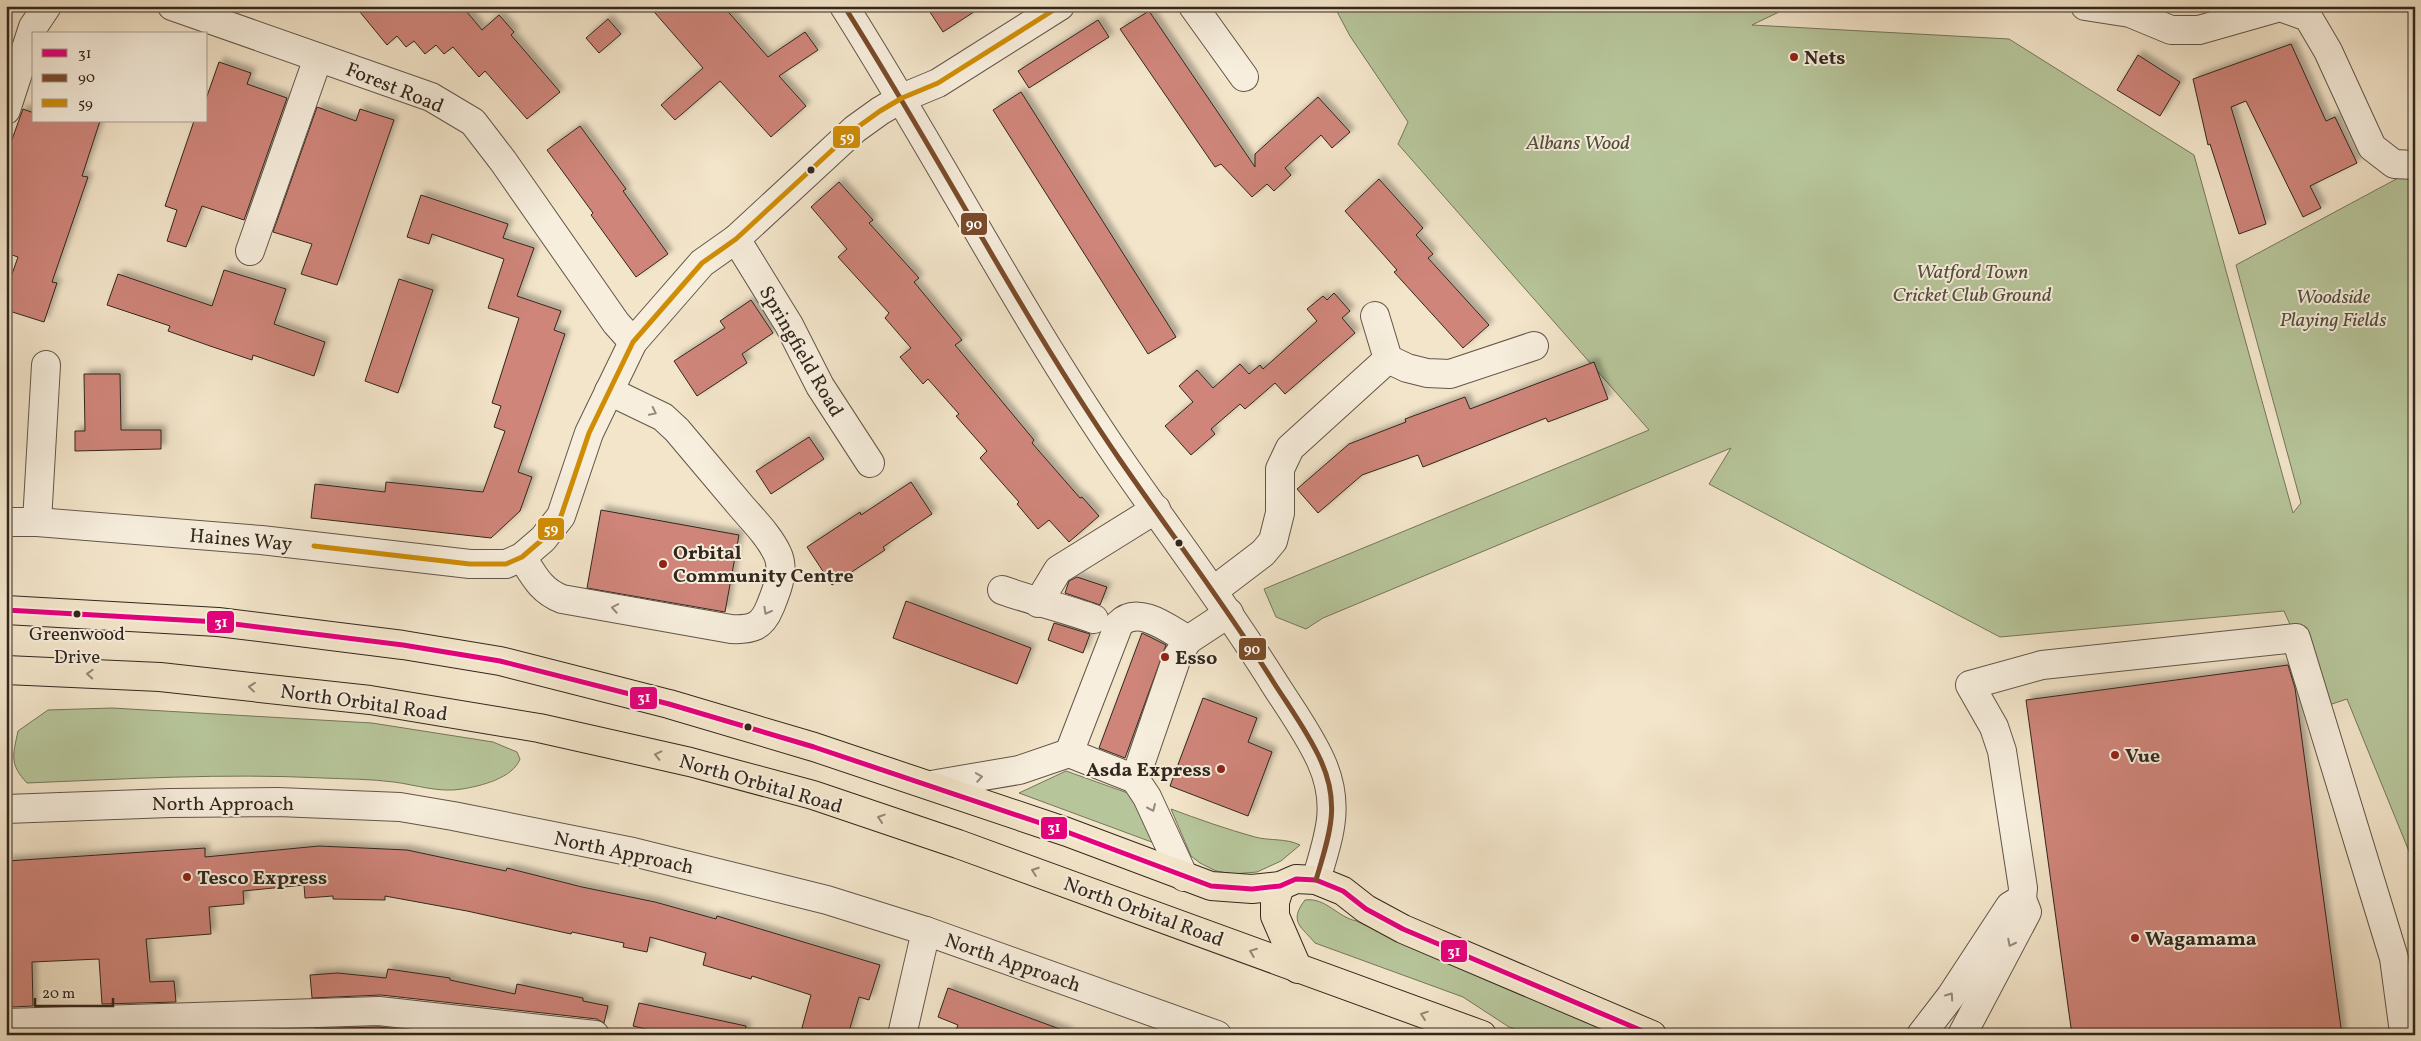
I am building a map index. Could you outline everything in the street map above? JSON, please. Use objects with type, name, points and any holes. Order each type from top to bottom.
[{"type":"highway","points":[[6,610],[218,622],[404,645],[500,662],[669,704],[931,785],[1067,832],[1211,886],[1232,889],[1280,886],[1296,879],[1316,880],[1342,891],[1366,909],[1403,929],[1652,1035]]},
{"type":"highway","name":"North Orbital Road","points":[[6,670],[160,677],[370,700],[539,728],[690,762],[813,795],[958,844],[1136,907],[1298,969],[1475,1033]]},
{"type":"highway","points":[[1280,886],[1275,902],[1275,916],[1298,969]]},
{"type":"street","points":[[6,110],[33,26],[47,6]]},
{"type":"street","name":"Forest Road","points":[[172,6],[220,14],[318,58],[431,97],[473,122],[616,322],[634,342]]},
{"type":"street","points":[[844,6],[902,98],[1037,330],[1120,460],[1229,613],[1322,762],[1334,798],[1330,825],[1316,880]]},
{"type":"street","name":"Haines Way","points":[[6,522],[37,522],[261,540],[470,564],[506,564],[522,557],[543,539],[561,516],[589,433],[634,342],[702,263],[736,239],[855,129],[902,98],[938,83],[1060,6]]},
{"type":"street","points":[[1194,6],[1244,76]]},
{"type":"street","points":[[2085,6],[2130,13],[2171,30],[2199,30],[2280,7],[2302,9],[2328,51],[2372,146],[2394,164],[2415,165]]},
{"type":"street","points":[[250,251],[318,58]]},
{"type":"street","name":"Springfield Road","points":[[736,239],[789,325],[820,386],[870,463]]},
{"type":"street","points":[[1375,316],[1388,359],[1407,368],[1427,373],[1450,374],[1534,346]]},
{"type":"street","points":[[1214,591],[1263,553],[1273,541],[1280,513],[1280,469],[1290,448],[1388,359]]},
{"type":"street","points":[[37,522],[46,365]]},
{"type":"street","points":[[522,557],[538,584],[548,594],[562,599],[745,630],[757,626],[768,613],[779,584],[780,572],[779,556],[766,536],[677,430],[662,417],[609,391]]},
{"type":"street","points":[[1038,603],[1058,570],[1156,509]]},
{"type":"street","points":[[1002,590],[1038,603],[1058,606],[1094,619]]},
{"type":"street","points":[[1135,779],[1178,657],[1188,640],[1229,613]]},
{"type":"street","points":[[1069,753],[1119,624],[1125,618],[1135,614],[1161,625],[1188,640]]},
{"type":"street","points":[[1962,1035],[2027,912],[2022,898],[2023,888],[2002,751],[1994,727],[1970,684],[2042,665],[2296,638],[2394,958],[2403,1025]]},
{"type":"street","points":[[931,785],[1019,770],[1069,753],[1135,779],[1147,797],[1184,877]]},
{"type":"street","name":"North Approach","points":[[6,809],[170,803],[278,802],[400,807],[633,852],[827,900],[926,931],[1217,1035]]},
{"type":"street","points":[[1921,1035],[1929,1027],[2010,906],[2022,898]]},
{"type":"street","points":[[902,1035],[926,931]]},
{"type":"street","points":[[6,1023],[116,1028],[379,1011],[595,1035]]},
{"type":"green space","points":[[1334,6],[1780,6],[1779,12],[1752,25],[2009,39],[2194,155],[2293,513],[2301,503],[2236,265],[2415,169],[2415,866],[2347,699],[2326,706],[2284,611],[2000,637],[1709,484],[1731,448],[1323,618],[1306,629],[1276,617],[1264,589],[1649,430],[1398,144],[1408,122],[1350,36]]},
{"type":"green space","points":[[112,708],[372,723],[493,742],[517,752],[520,759],[511,771],[496,780],[478,786],[454,790],[376,780],[286,777],[175,777],[27,783],[21,776],[14,759],[18,731],[48,710]]},
{"type":"green space","points":[[1066,771],[1136,796],[1157,844],[1019,793]]},
{"type":"green space","points":[[1171,809],[1255,837],[1289,841],[1300,845],[1281,861],[1257,872],[1233,874],[1216,871],[1191,856]]},
{"type":"green space","points":[[1305,900],[1312,900],[1326,905],[1350,919],[1415,949],[1620,1035],[1530,1035],[1509,1027],[1463,997],[1315,943],[1297,919],[1300,908]]},
{"type":"building","points":[[355,6],[462,6],[482,30],[499,15],[514,32],[511,35],[560,92],[527,119],[485,71],[479,77],[453,47],[444,54],[436,45],[425,54],[414,41],[406,47],[397,36],[387,45]]},
{"type":"building","points":[[649,6],[723,6],[768,57],[805,32],[818,50],[779,76],[806,106],[771,137],[720,81],[675,120],[661,105],[703,68]]},
{"type":"building","points":[[926,6],[983,6],[943,32]]},
{"type":"building","points":[[1149,11],[1255,167],[1255,154],[1318,97],[1350,132],[1332,148],[1321,135],[1285,168],[1291,175],[1274,191],[1267,184],[1252,197],[1221,164],[1215,167],[1120,29]]},
{"type":"building","points":[[608,19],[621,34],[599,53],[586,38]]},
{"type":"building","points":[[1098,20],[1109,37],[1029,88],[1018,71]]},
{"type":"building","points":[[2291,44],[2326,121],[2335,117],[2357,163],[2310,186],[2321,208],[2303,217],[2246,101],[2231,107],[2266,224],[2239,234],[2210,144],[2208,145],[2193,79]]},
{"type":"building","points":[[2138,55],[2180,82],[2160,116],[2117,90]]},
{"type":"building","points":[[219,62],[251,73],[247,84],[287,98],[244,220],[202,206],[186,247],[167,241],[177,210],[165,206],[194,122],[208,122],[208,93]]},
{"type":"building","points":[[1021,92],[1176,337],[1148,354],[993,110]]},
{"type":"building","points":[[317,107],[356,121],[360,109],[394,120],[337,285],[301,274],[312,244],[273,232]]},
{"type":"building","points":[[23,109],[32,112],[32,122],[100,122],[82,176],[88,177],[52,282],[57,283],[44,322],[6,310],[6,291],[18,257],[6,253],[6,156]]},
{"type":"building","points":[[580,126],[626,189],[623,191],[668,254],[636,277],[591,215],[593,213],[547,150]]},
{"type":"building","points":[[1379,179],[1423,228],[1416,235],[1433,254],[1428,258],[1489,325],[1463,348],[1394,272],[1397,270],[1345,211]]},
{"type":"building","points":[[839,182],[873,220],[869,223],[919,278],[914,282],[962,340],[955,345],[1034,440],[1032,443],[1080,498],[1082,497],[1099,516],[1069,542],[1049,520],[1038,529],[1017,504],[1019,502],[980,458],[987,451],[956,416],[959,414],[928,379],[923,384],[900,357],[911,348],[885,318],[889,313],[838,257],[847,249],[811,207]]},
{"type":"building","points":[[421,195],[508,224],[503,238],[534,248],[517,296],[561,311],[554,330],[565,334],[518,472],[532,477],[520,511],[491,538],[311,518],[315,484],[385,492],[386,482],[483,492],[505,431],[494,427],[501,406],[492,403],[519,318],[488,308],[504,259],[432,234],[429,244],[407,237]]},
{"type":"building","points":[[224,270],[286,289],[274,324],[325,342],[314,376],[253,355],[252,360],[210,346],[168,331],[170,326],[107,305],[118,274],[212,306]]},
{"type":"building","points":[[399,279],[433,290],[398,393],[365,381]]},
{"type":"building","points":[[1334,293],[1350,311],[1342,318],[1355,333],[1285,394],[1275,383],[1245,409],[1240,404],[1211,429],[1215,434],[1191,455],[1165,426],[1193,402],[1179,386],[1197,370],[1213,388],[1240,364],[1249,374],[1260,365],[1263,369],[1317,321],[1307,309],[1323,296],[1327,300]]},
{"type":"building","points":[[751,300],[773,333],[742,354],[747,363],[697,396],[674,361],[725,328],[720,321]]},
{"type":"building","points":[[1594,362],[1608,399],[1548,422],[1546,418],[1423,467],[1418,455],[1362,475],[1318,513],[1297,489],[1349,444],[1406,422],[1405,419],[1465,397],[1470,409]]},
{"type":"building","points":[[84,374],[120,374],[121,430],[161,430],[161,449],[75,451],[75,431],[85,431]]},
{"type":"building","points":[[809,437],[824,459],[771,494],[756,471]]},
{"type":"building","points":[[911,482],[932,514],[883,547],[885,550],[832,585],[807,547],[860,512],[861,515]]},
{"type":"building","name":"Orbital Community Centre","points":[[601,510],[739,535],[725,612],[587,588]]},
{"type":"building","points":[[1077,577],[1107,587],[1100,605],[1065,593],[1069,581]]},
{"type":"building","points":[[906,601],[1031,648],[1017,684],[893,638]]},
{"type":"building","points":[[1054,623],[1090,634],[1083,653],[1048,640]]},
{"type":"building","points":[[1142,633],[1166,645],[1125,758],[1099,748]]},
{"type":"building","points":[[2288,665],[2295,688],[2342,1035],[2072,1035],[2026,700]]},
{"type":"building","name":"Asda Express","points":[[1203,698],[1257,718],[1248,742],[1272,752],[1248,816],[1170,786]]},
{"type":"building","points":[[319,846],[407,850],[506,871],[507,868],[582,887],[655,902],[716,919],[717,916],[880,965],[869,1000],[859,997],[848,1035],[800,1035],[811,995],[752,976],[751,979],[703,965],[706,953],[650,937],[647,952],[623,947],[624,943],[385,896],[385,900],[333,899],[333,896],[305,898],[304,885],[243,891],[244,904],[209,907],[211,934],[146,939],[150,982],[174,981],[176,1002],[102,1004],[99,959],[32,962],[33,1006],[12,1007],[11,997],[6,997],[6,907],[9,907],[7,861],[205,848],[205,857]]},
{"type":"building","points":[[388,969],[450,978],[450,980],[515,994],[517,984],[583,998],[583,1001],[608,1006],[604,1023],[597,1019],[381,995],[312,998],[310,975],[338,973],[386,978]]},
{"type":"building","points":[[948,988],[1068,1032],[1067,1035],[954,1035],[958,1025],[938,1017]]},
{"type":"building","points":[[639,1003],[746,1026],[745,1035],[671,1035],[633,1026]]},
{"type":"building","points":[[378,1027],[406,1030],[406,1035],[314,1035],[314,1029]]},
{"type":"transit line","name":"90","points":[[844,6],[1083,405],[1237,626],[1311,741],[1327,777],[1332,806],[1329,835],[1316,880]]},
{"type":"transit line","name":"59","points":[[314,546],[470,564],[506,564],[522,557],[543,539],[561,516],[589,433],[633,342],[702,263],[736,239],[855,129],[880,111],[902,98],[938,83],[1060,6]]},
{"type":"transit line","name":"31","points":[[6,610],[218,622],[403,645],[500,661],[669,704],[814,747],[1067,832],[1211,886],[1252,889],[1280,886],[1296,879],[1316,880],[1343,891],[1366,909],[1403,929],[1652,1035]]},
{"type":"place","name":"Nets","points":[[1794,57]]},
{"type":"place","name":"Orbital Community Centre","points":[[663,564]]},
{"type":"place","name":"Greenwood Drive","points":[[77,614]]},
{"type":"place","name":"Esso","points":[[1165,657]]},
{"type":"place","name":"Vue","points":[[2115,755]]},
{"type":"place","name":"Asda Express","points":[[1221,769]]},
{"type":"place","name":"Tesco Express","points":[[187,877]]},
{"type":"place","name":"Wagamama","points":[[2135,938]]},
{"type":"park label","name":"Albans Wood","points":[[1578,142]]},
{"type":"park label","name":"Watford Town Cricket Club Ground","points":[[1972,282]]},
{"type":"park label","name":"Woodside Playing Fields","points":[[2333,308]]}]
